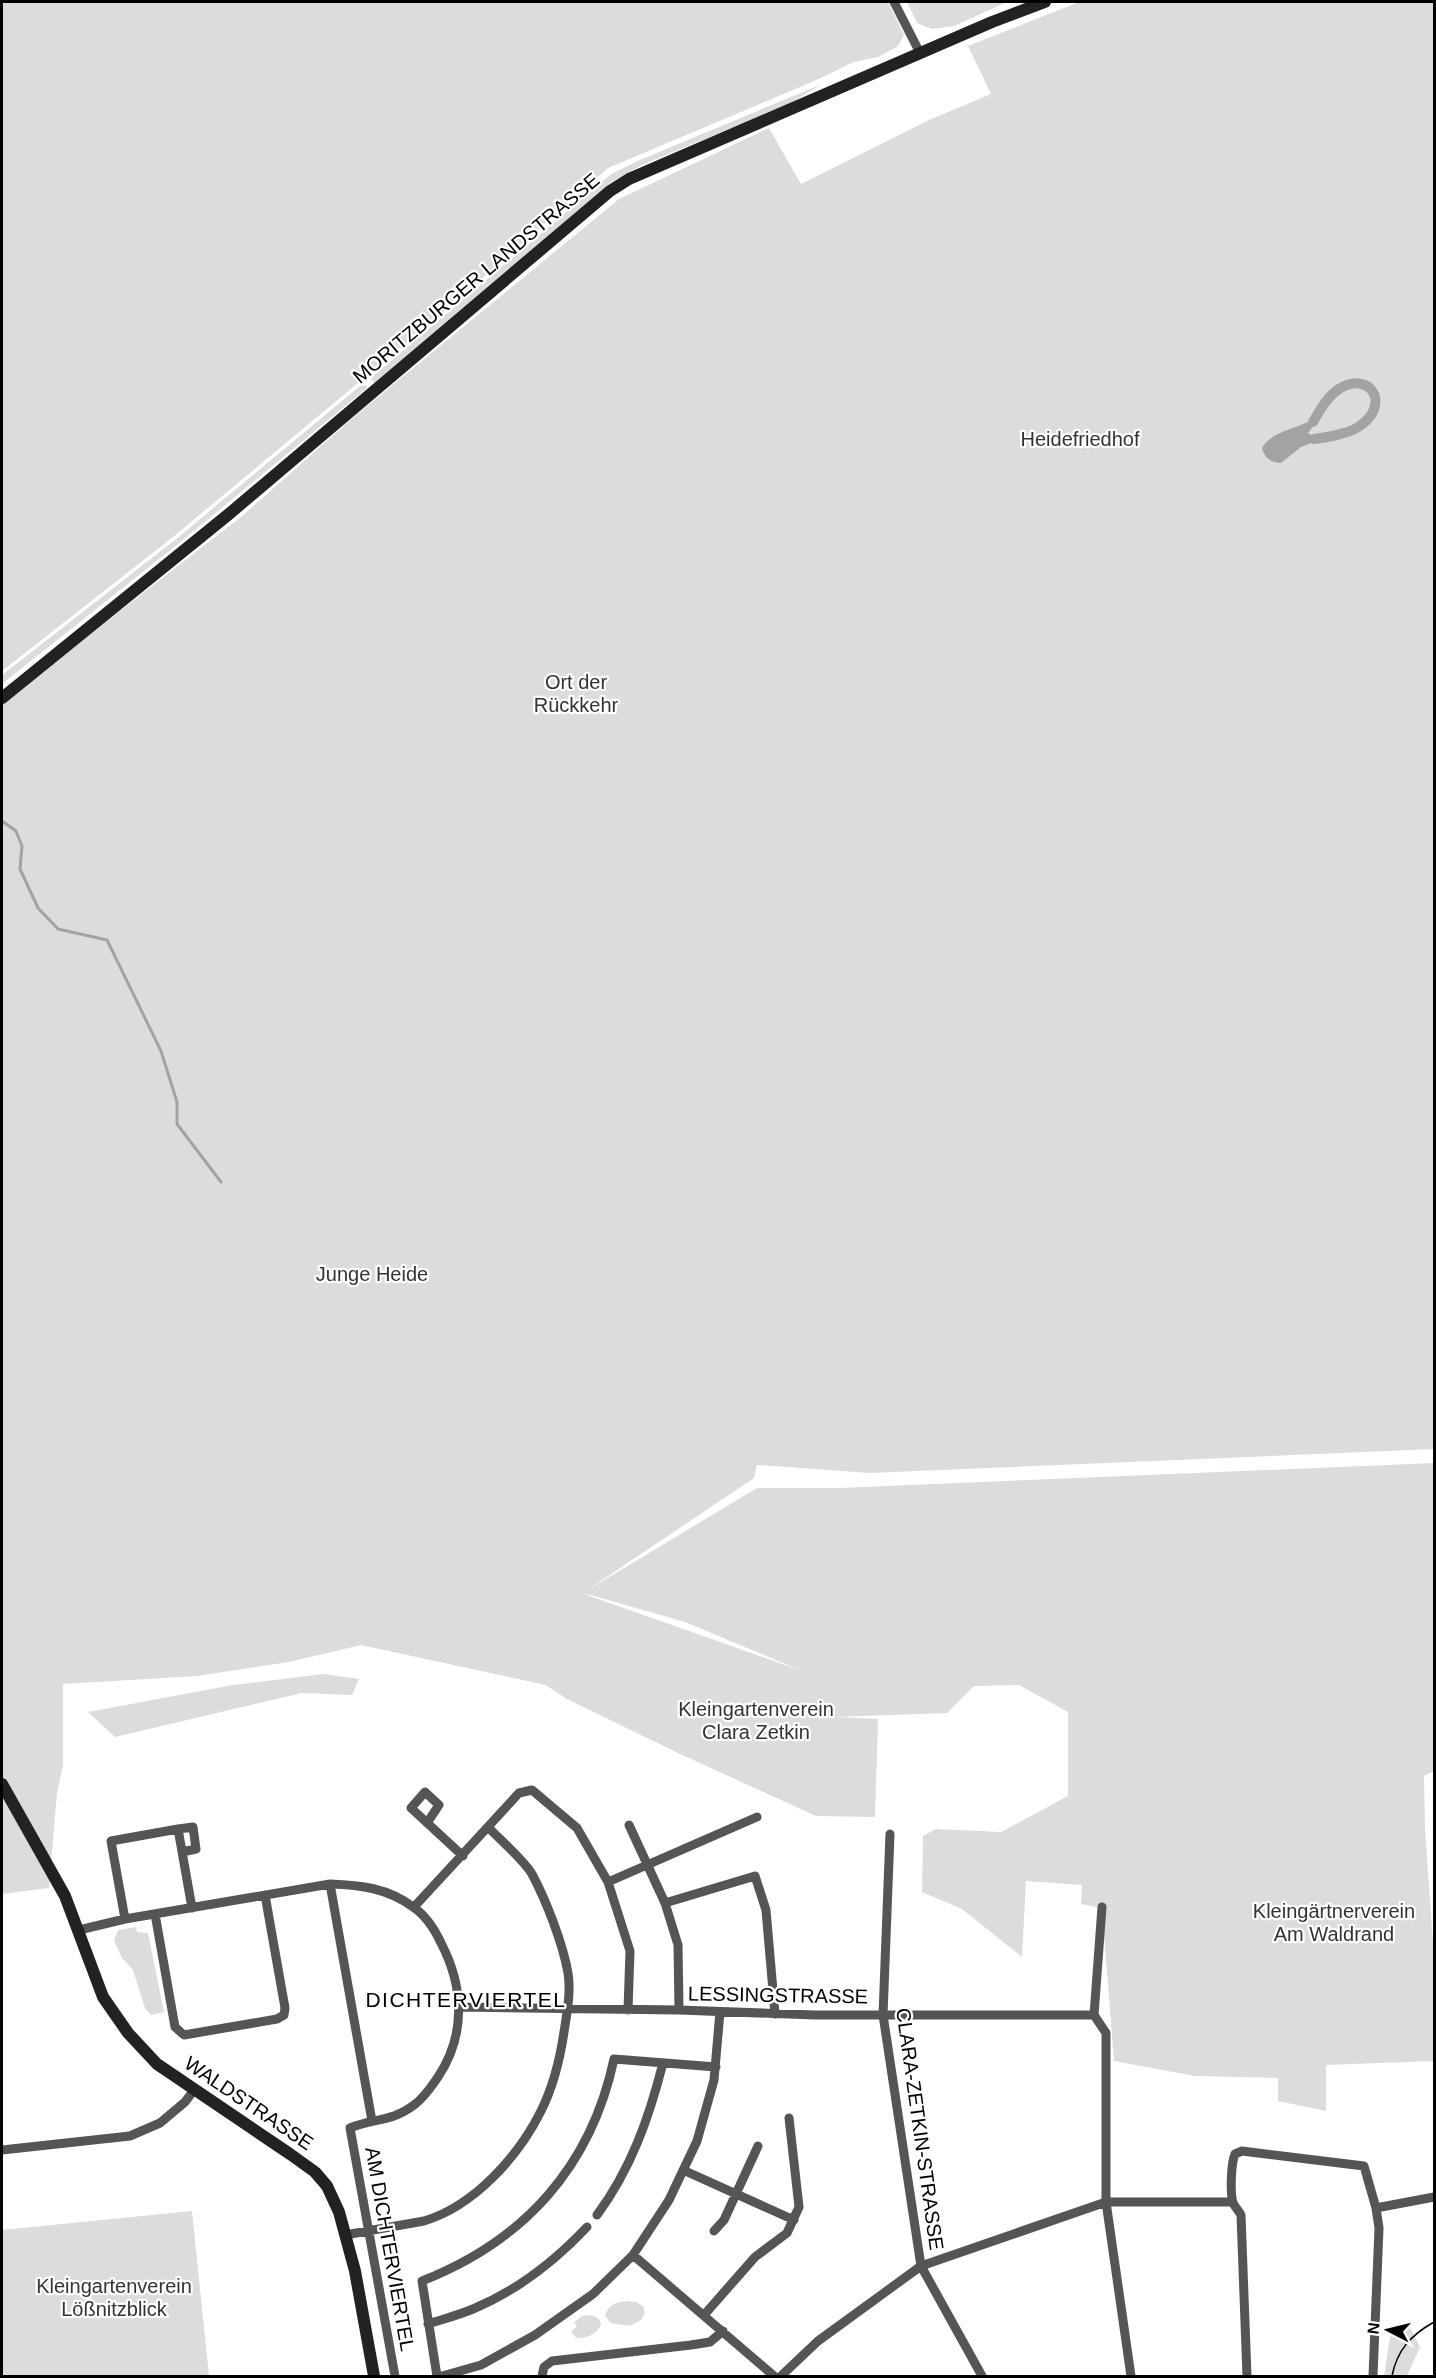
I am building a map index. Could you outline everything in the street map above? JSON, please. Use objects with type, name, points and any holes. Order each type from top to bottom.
[{"type":"main road","name":"MORITZBURGER LANDSTRASSE","points":[[2,698],[229,514],[610,191],[663,164],[992,22],[1045,2]]},
{"type":"main road","name":"WALDSTRASSE","points":[[2,1784],[65,1896],[103,1997],[128,2033],[157,2064],[315,2172],[327,2186],[334,2199],[355,2271],[374,2376]]},
{"type":"street","points":[[894,2],[920,53]]},
{"type":"street","points":[[414,1907],[519,1793],[532,1791],[577,1827],[608,1882],[630,1951],[628,2010]]},
{"type":"street","points":[[608,1882],[757,1817]]},
{"type":"street","points":[[427,1823],[463,1856]]},
{"type":"street","points":[[629,1825],[649,1864],[678,1944],[679,2010]]},
{"type":"street","points":[[125,1919],[111,1841],[193,1827],[196,1849],[182,1851]]},
{"type":"street","points":[[345,2235],[435,2218],[467,2199],[491,2179],[512,2156],[542,2110],[555,2075],[568,2009],[568,1974],[556,1931],[531,1873],[488,1827]]},
{"type":"street","points":[[178,1830],[192,1908]]},
{"type":"street","name":"CLARA-ZETKIN-STRASSE","points":[[890,1834],[883,2015],[921,2266],[982,2376]]},
{"type":"street","points":[[665,1904],[755,1876],[766,1910],[775,2014]]},
{"type":"street","points":[[79,1930],[125,1919],[330,1884],[363,1885],[390,1894],[414,1907],[435,1931],[449,1958],[461,2007],[457,2038],[447,2064],[430,2089],[416,2104],[396,2117],[372,2121],[330,1884]]},
{"type":"street","points":[[155,1914],[175,2027],[179,2032],[184,2035],[277,2019],[284,2015],[285,2008],[265,1895]]},
{"type":"street","points":[[1102,1907],[1094,2015],[1106,2033],[1106,2202],[1131,2376]]},
{"type":"street","name":"LESSINGSTRASSE","points":[[461,2007],[679,2010],[775,2014],[1094,2015]]},
{"type":"street","points":[[442,2376],[481,2365],[535,2335],[593,2294],[633,2255],[669,2200],[697,2140],[716,2067],[720,2012]]},
{"type":"street","points":[[437,2376],[422,2281],[467,2261],[492,2245],[516,2228],[553,2190],[578,2156],[591,2130],[615,2059],[716,2067]]},
{"type":"street","points":[[597,2215],[614,2191],[634,2152],[652,2108],[663,2063]]},
{"type":"street","points":[[2,2150],[130,2136],[160,2123],[185,2102],[194,2090]]},
{"type":"street","points":[[704,2315],[755,2257],[787,2233],[794,2220],[799,2207],[789,2118]]},
{"type":"street","name":"AM DICHTERVIERTEL","points":[[372,2121],[350,2128],[395,2376]]},
{"type":"street","points":[[714,2231],[724,2220],[758,2146]]},
{"type":"street","points":[[1247,2376],[1241,2215],[1233,2202],[1232,2162],[1235,2154],[1242,2151],[1364,2166],[1376,2208],[1378,2228],[1373,2376]]},
{"type":"street","points":[[683,2170],[794,2220]]},
{"type":"street","points":[[1376,2208],[1434,2197]]},
{"type":"street","points":[[781,2376],[818,2341],[921,2266],[1106,2202],[1233,2202]]},
{"type":"street","points":[[428,2324],[474,2309],[518,2286],[565,2250],[587,2227]]},
{"type":"street","points":[[633,2255],[774,2376]]},
{"type":"street","points":[[542,2376],[544,2367],[552,2361],[710,2342],[723,2331]]},
{"type":"green space","points":[[2,2],[888,2],[904,35],[898,46],[878,57],[854,62],[608,168],[447,309],[173,537],[2,671]]},
{"type":"green space","points":[[907,2],[1007,2],[954,26],[932,29],[917,23]]},
{"type":"green space","points":[[1079,2],[1434,2],[1434,1449],[870,1473],[757,1465],[754,1478],[586,1591],[757,1488],[840,1488],[1434,1463],[1434,1771],[1424,1776],[1425,1828],[1434,1957],[1434,2061],[1326,2065],[1326,2111],[1278,2101],[1278,2078],[1195,2076],[1114,2061],[1102,1908],[1081,1904],[1082,1885],[1026,1881],[1022,1957],[962,1909],[922,1892],[923,1836],[936,1829],[1001,1832],[1068,1796],[1068,1712],[1019,1685],[974,1686],[947,1713],[835,1717],[878,1719],[875,1817],[816,1816],[678,1753],[567,1699],[546,1685],[361,1645],[289,1662],[197,1676],[63,1684],[63,1765],[57,1793],[49,1888],[2,1894],[2,700],[241,517],[355,416],[619,199],[769,128],[801,184],[929,120],[991,94],[968,46]],"holes":[[[587,1594],[685,1622],[802,1671]]]},
{"type":"green space","points":[[822,84],[789,104],[642,165],[611,182],[374,383],[371,378],[611,174]]},
{"type":"green space","points":[[366,385],[367,388],[178,544],[2,684],[2,675],[175,540],[360,386]]},
{"type":"green space","points":[[323,1674],[359,1679],[352,1695],[302,1693],[115,1737],[88,1712],[233,1685]]},
{"type":"green space","points":[[136,1927],[137,1932],[148,1933],[164,2012],[151,2015],[145,2008],[133,1970],[122,1958],[114,1941],[118,1930]]},
{"type":"green space","name":"Kleingartenverein Lößnitzblick","points":[[192,2211],[209,2376],[2,2376],[2,2230]]},
{"type":"green space","points":[[627,2301],[643,2306],[645,2313],[641,2320],[630,2326],[610,2323],[605,2315],[609,2308]]},
{"type":"green space","points":[[588,2315],[597,2317],[601,2325],[591,2335],[576,2338],[571,2331],[577,2327],[574,2322]]},
{"type":"green space","points":[[1409,2326],[1420,2347],[1407,2376],[1384,2376],[1390,2337]]},
{"type":"shaded area","points":[[1311,420],[1314,425],[1308,433],[1313,436],[1314,442],[1301,447],[1281,463],[1266,457],[1262,448],[1272,437]]},
{"type":"waterway","points":[[1313,422],[1327,400],[1339,389],[1350,384],[1360,384],[1368,387],[1374,393],[1376,401],[1367,420],[1350,431],[1314,439]]},
{"type":"waterway","points":[[2,821],[16,831],[22,846],[20,869],[38,908],[58,929],[107,940],[161,1051],[177,1102],[177,1124],[221,1182]]},
{"type":"tram line","points":[[1392,2376],[1397,2358],[1406,2344],[1418,2332],[1434,2322]]},
{"type":"district","name":"DICHTERVIERTEL","points":[[466,2000]]},
{"type":"park label","name":"Heidefriedhof","points":[[1080,439]]},
{"type":"park label","name":"Ort der Rückkehr","points":[[576,694]]},
{"type":"park label","name":"Junge Heide","points":[[372,1274]]},
{"type":"park label","name":"Kleingartenverein Clara Zetkin","points":[[756,1720]]},
{"type":"park label","name":"Kleingärtnerverein Am Waldrand","points":[[1334,1922]]}]
